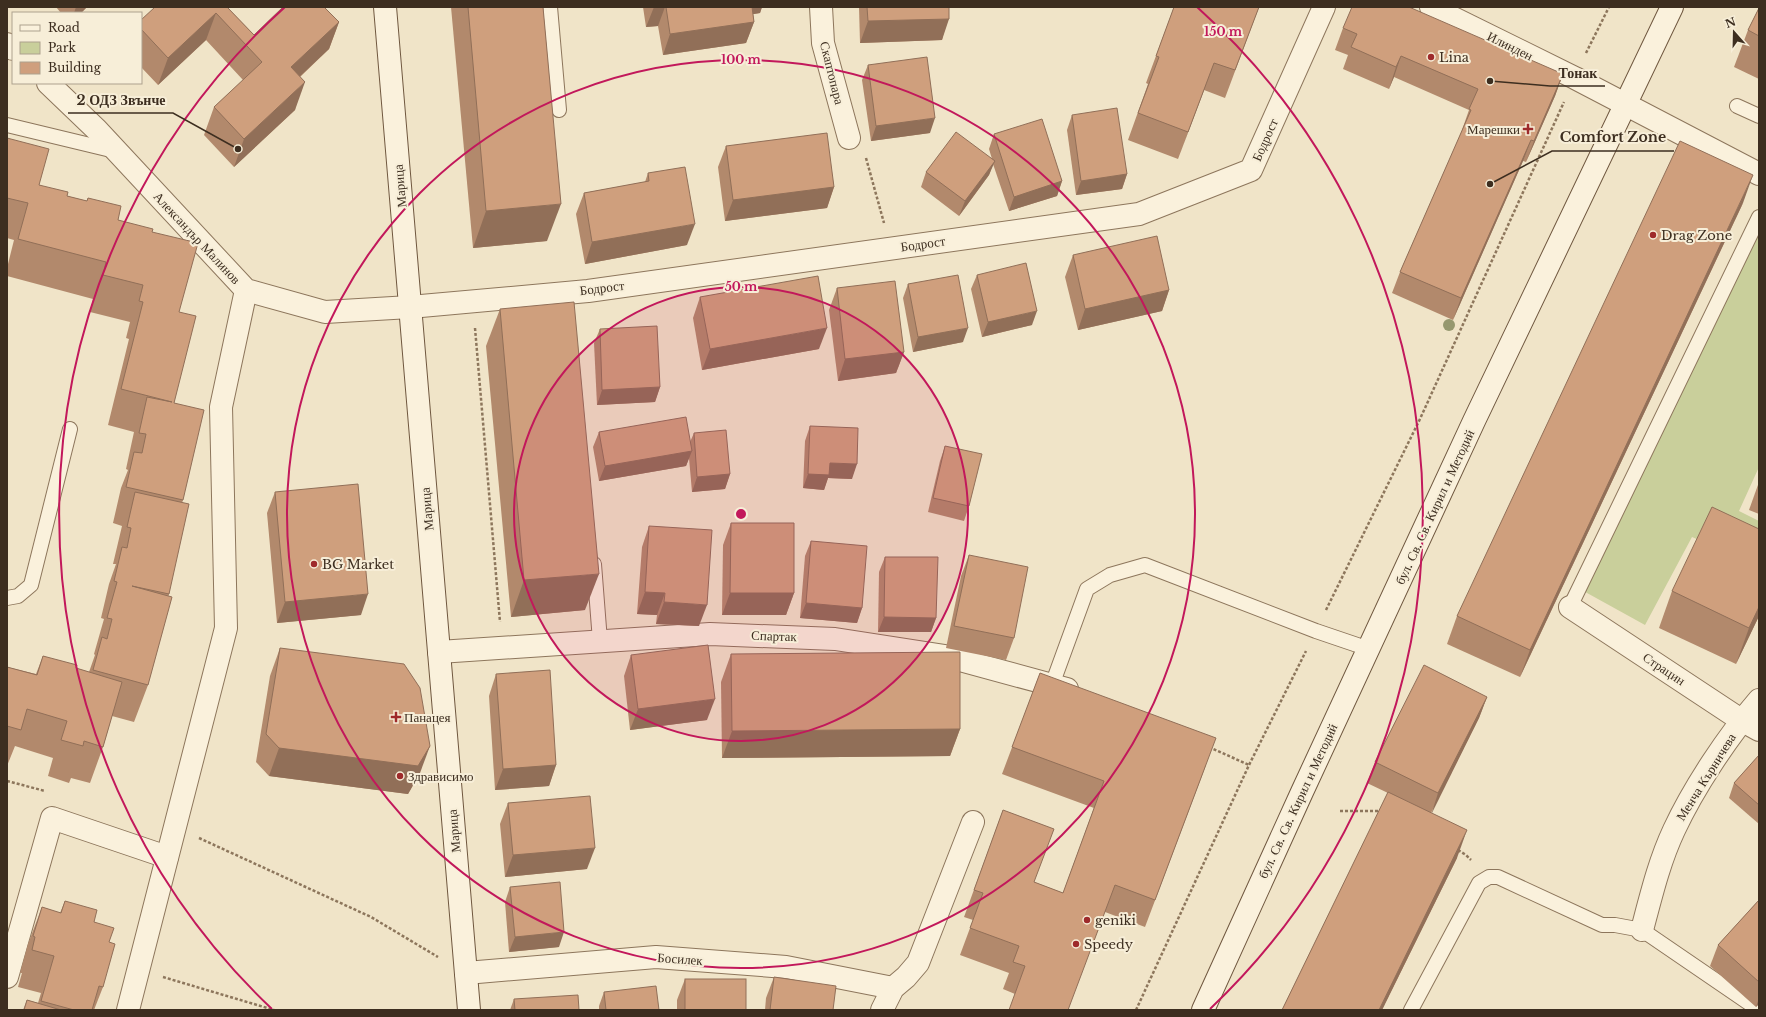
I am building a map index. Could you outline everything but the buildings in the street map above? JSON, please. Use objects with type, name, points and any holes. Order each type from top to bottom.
[{"type":"street","name":"Марица","points":[[385,7],[469,1010]]},
{"type":"street","name":"Скаптопара","points":[[821,7],[823,43],[857,144]]},
{"type":"street","name":"Бодрост","points":[[410,307],[588,291],[1139,214],[1251,170],[1324,7]]},
{"type":"street","name":"Илинден","points":[[1430,7],[1625,104],[1759,174]]},
{"type":"street","name":"бул. Св. Св. Кирил и Методий","points":[[1203,1010],[1474,421],[1592,178],[1625,104],[1672,7]]},
{"type":"street","name":"Александър Малинов","points":[[49,84],[117,151],[246,290],[325,312],[410,307]]},
{"type":"street","points":[[128,1010],[226,628],[221,407],[246,290]]},
{"type":"street","name":"Страцин","points":[[1570,607],[1750,725]]},
{"type":"street","name":"Спартак","points":[[439,652],[710,634],[835,639],[945,656],[1019,674],[1052,685],[1088,694]]},
{"type":"street","name":"Менча Кърничева","points":[[1642,930],[1659,869],[1674,830],[1694,792],[1750,725],[1759,700]]},
{"type":"street","points":[[7,977],[52,818],[167,857]]},
{"type":"street","points":[[882,1010],[893,988],[906,977],[918,963],[973,822]]},
{"type":"street","name":"Босилек","points":[[466,973],[656,957],[786,967],[893,988]]},
{"type":"lane","points":[[550,7],[558,110]]},
{"type":"lane","points":[[1737,106],[1759,116]]},
{"type":"lane","points":[[7,125],[117,151]]},
{"type":"lane","points":[[1570,607],[1759,217]]},
{"type":"lane","points":[[7,598],[18,596],[31,585],[70,429]]},
{"type":"lane","points":[[593,550],[600,641]]},
{"type":"lane","points":[[1052,685],[1087,590],[1110,575],[1145,565],[1316,631],[1369,649]]},
{"type":"lane","points":[[1411,1010],[1479,883],[1489,877],[1498,877],[1602,925],[1642,930],[1759,1010]]},
{"type":"path","points":[[1584,58],[1609,7]]},
{"type":"path","points":[[1136,1010],[1249,765],[1420,419],[1565,101]]},
{"type":"path","points":[[857,144],[891,248]]},
{"type":"path","points":[[472,301],[503,647]]},
{"type":"path","points":[[1207,746],[1249,765]]},
{"type":"path","points":[[7,781],[53,793]]},
{"type":"path","points":[[1340,811],[1382,811]]},
{"type":"path","points":[[175,827],[371,917],[466,973]]},
{"type":"path","points":[[1452,848],[1466,855],[1489,877]]},
{"type":"path","points":[[138,970],[274,1010]]},
{"type":"green space","points":[[1759,229],[1759,467],[1739,511],[1759,521],[1759,566],[1692,537],[1645,625],[1578,588]]},
{"type":"place","name":"Lina","points":[[1431,57]]},
{"type":"place","name":"Тонак","points":[[1490,81]]},
{"type":"place","name":"Марешки","points":[[1528,129]]},
{"type":"place","name":"2 ОДЗ Звънче","points":[[238,149]]},
{"type":"place","name":"Comfort Zone","points":[[1490,184]]},
{"type":"place","name":"Drag Zone","points":[[1653,235]]},
{"type":"place","name":"BG Market","points":[[314,564]]},
{"type":"place","name":"Панацея","points":[[396,717]]},
{"type":"place","name":"Здрависимо","points":[[400,776]]},
{"type":"place","name":"geniki","points":[[1087,920]]},
{"type":"place","name":"Speedy","points":[[1076,944]]}]
